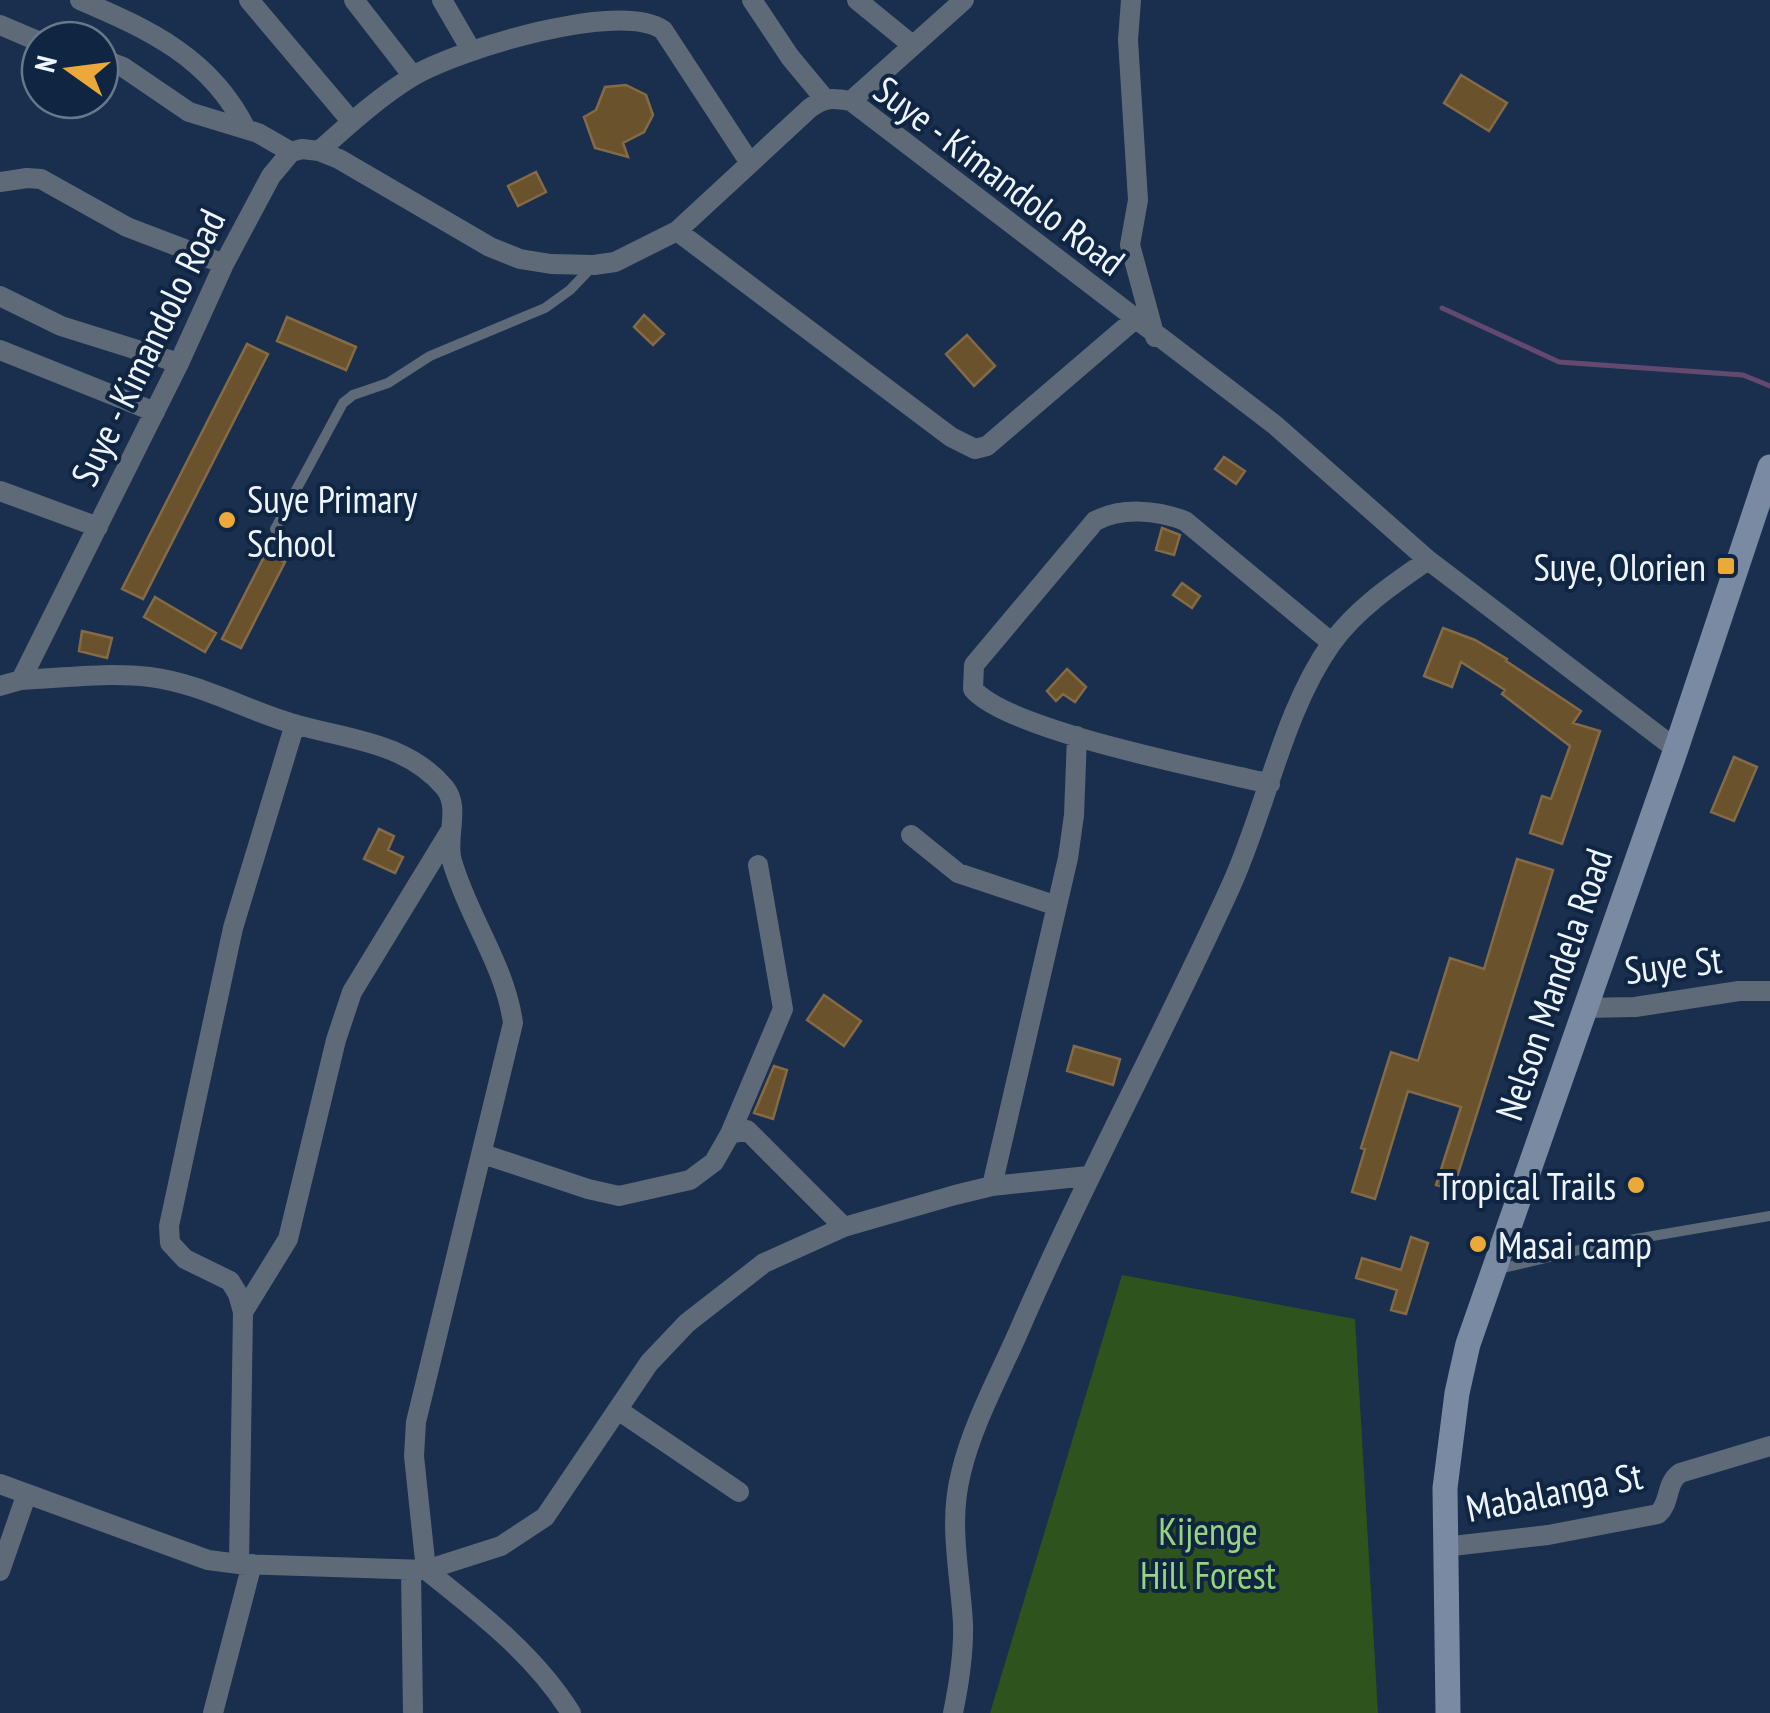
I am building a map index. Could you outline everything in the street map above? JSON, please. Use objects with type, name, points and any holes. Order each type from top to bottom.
[{"type":"main road","name":"Nelson Mandela Road","points":[[1448,1713],[1445,1488],[1457,1393],[1476,1314],[1676,749],[1770,467]]},
{"type":"street","points":[[80,0],[130,22],[206,70],[232,100],[246,128]]},
{"type":"street","points":[[249,0],[352,122]]},
{"type":"street","points":[[354,0],[413,76]]},
{"type":"street","points":[[442,0],[471,50]]},
{"type":"street","points":[[577,0],[590,19]]},
{"type":"street","points":[[752,0],[790,58],[824,98]]},
{"type":"street","points":[[858,0],[911,44]]},
{"type":"street","points":[[850,101],[964,0]]},
{"type":"street","points":[[1131,0],[1128,40],[1138,200],[1130,245],[1155,337]]},
{"type":"street","points":[[120,66],[189,112],[246,128],[291,152],[318,151],[413,76],[471,50],[495,40],[590,19],[624,16],[657,25],[670,38],[750,163]]},
{"type":"street","name":"Suye - Kimandolo Road","points":[[318,151],[490,247],[520,259],[594,265],[615,262],[676,232],[824,98],[850,101],[1275,426],[1428,560],[1676,749]]},
{"type":"street","name":"Suye - Kimandolo Road","points":[[21,680],[224,264],[270,176],[291,152]]},
{"type":"street","points":[[0,182],[41,180],[127,227],[224,264]]},
{"type":"street","points":[[676,232],[951,437],[975,449],[987,446],[1134,320]]},
{"type":"street","points":[[0,296],[61,326],[179,363]]},
{"type":"street","points":[[0,350],[154,412]]},
{"type":"street","points":[[0,492],[98,527]]},
{"type":"street","points":[[1270,784],[1042,727],[981,699],[973,690],[974,665],[1095,521],[1108,514],[1157,513],[1185,521],[1332,643]]},
{"type":"street","points":[[953,1713],[960,1681],[963,1625],[954,1551],[954,1507],[962,1468],[1088,1176],[1232,884],[1304,690],[1332,643],[1356,616],[1428,560]]},
{"type":"street","points":[[0,686],[21,680],[122,674],[156,678],[295,724],[354,737],[402,756],[444,786],[453,804],[450,854],[510,995],[514,1023],[416,1422],[418,1570],[412,1713]]},
{"type":"street","points":[[213,1713],[246,1564],[243,1312],[230,1282],[185,1259],[170,1243],[169,1226],[234,928],[295,724]]},
{"type":"street","points":[[992,1186],[1057,906],[1074,815],[1077,736]]},
{"type":"street","points":[[243,1312],[288,1239],[336,1040],[352,992],[450,831]]},
{"type":"street","points":[[911,836],[958,874],[1057,906]]},
{"type":"street","points":[[483,1154],[588,1190],[619,1196],[690,1180],[714,1162],[730,1134],[782,1009],[758,865]]},
{"type":"street","name":"Suye St","points":[[1585,1008],[1635,1008],[1739,991],[1770,991]]},
{"type":"street","points":[[730,1134],[747,1130],[758,1137],[844,1228]]},
{"type":"street","points":[[0,1484],[208,1560],[418,1570],[501,1546],[544,1517],[649,1363],[686,1322],[764,1263],[844,1228],[992,1186],[1088,1176]]},
{"type":"street","points":[[618,1410],[739,1492]]},
{"type":"street","name":"Mabalanga St","points":[[1444,1548],[1548,1536],[1658,1514],[1676,1475],[1770,1446]]},
{"type":"street","points":[[0,1571],[26,1496]]},
{"type":"street","points":[[418,1570],[472,1607],[529,1658],[571,1713]]},
{"type":"lane","points":[[275,529],[343,403],[353,395],[388,383],[430,356],[545,308],[594,265]]},
{"type":"lane","points":[[1493,1270],[1600,1245],[1770,1216]]},
{"type":"green space","name":"Kijenge Hill Forest","points":[[1122,1275],[1355,1319],[1378,1713],[990,1713]]},
{"type":"building","points":[[1461,75],[1507,103],[1489,131],[1444,103]]},
{"type":"building","points":[[626,85],[646,95],[653,115],[644,132],[623,143],[628,157],[595,148],[584,117],[596,110],[605,87]]},
{"type":"building","points":[[536,172],[546,192],[518,206],[508,186]]},
{"type":"building","points":[[644,315],[664,334],[653,345],[634,327]]},
{"type":"building","points":[[287,317],[356,347],[346,370],[277,341]]},
{"type":"building","points":[[967,335],[995,366],[974,386],[946,354]]},
{"type":"building","points":[[247,344],[268,354],[143,599],[122,589]]},
{"type":"building","points":[[1224,457],[1245,471],[1236,484],[1215,469]]},
{"type":"building","points":[[1162,528],[1180,535],[1174,555],[1156,550]]},
{"type":"building","points":[[266,553],[285,562],[241,648],[222,639]]},
{"type":"building","points":[[1182,583],[1200,596],[1192,608],[1173,595]]},
{"type":"building","points":[[155,597],[216,633],[205,652],[144,617]]},
{"type":"building","points":[[1443,628],[1475,640],[1507,659],[1581,711],[1573,723],[1600,731],[1562,844],[1530,833],[1542,796],[1551,799],[1570,746],[1502,694],[1505,690],[1461,662],[1452,687],[1424,676]]},
{"type":"building","points":[[82,631],[112,638],[107,658],[79,651]]},
{"type":"building","points":[[1067,669],[1086,687],[1075,702],[1063,694],[1056,701],[1047,691]]},
{"type":"building","points":[[1734,757],[1757,767],[1734,821],[1711,812]]},
{"type":"building","points":[[379,829],[394,836],[388,850],[403,857],[395,873],[364,859]]},
{"type":"building","points":[[1517,859],[1553,870],[1453,1190],[1436,1185],[1461,1107],[1408,1091],[1375,1199],[1352,1192],[1365,1149],[1361,1148],[1391,1052],[1418,1061],[1450,958],[1484,969]]},
{"type":"building","points":[[824,995],[861,1021],[844,1046],[807,1020]]},
{"type":"building","points":[[1074,1046],[1120,1059],[1113,1085],[1067,1071]]},
{"type":"building","points":[[774,1066],[787,1070],[773,1119],[754,1113]]},
{"type":"building","points":[[1411,1237],[1428,1243],[1406,1314],[1391,1310],[1397,1290],[1356,1278],[1362,1258],[1401,1270]]},
{"type":"waterway","points":[[1442,308],[1559,362],[1743,375],[1770,386]]},
{"type":"place","name":"Suye Primary School","points":[[227,520]]},
{"type":"place","name":"Suye, Olorien","points":[[1726,566]]},
{"type":"place","name":"Tropical Trails","points":[[1636,1185]]},
{"type":"place","name":"Masai camp","points":[[1478,1244]]}]
